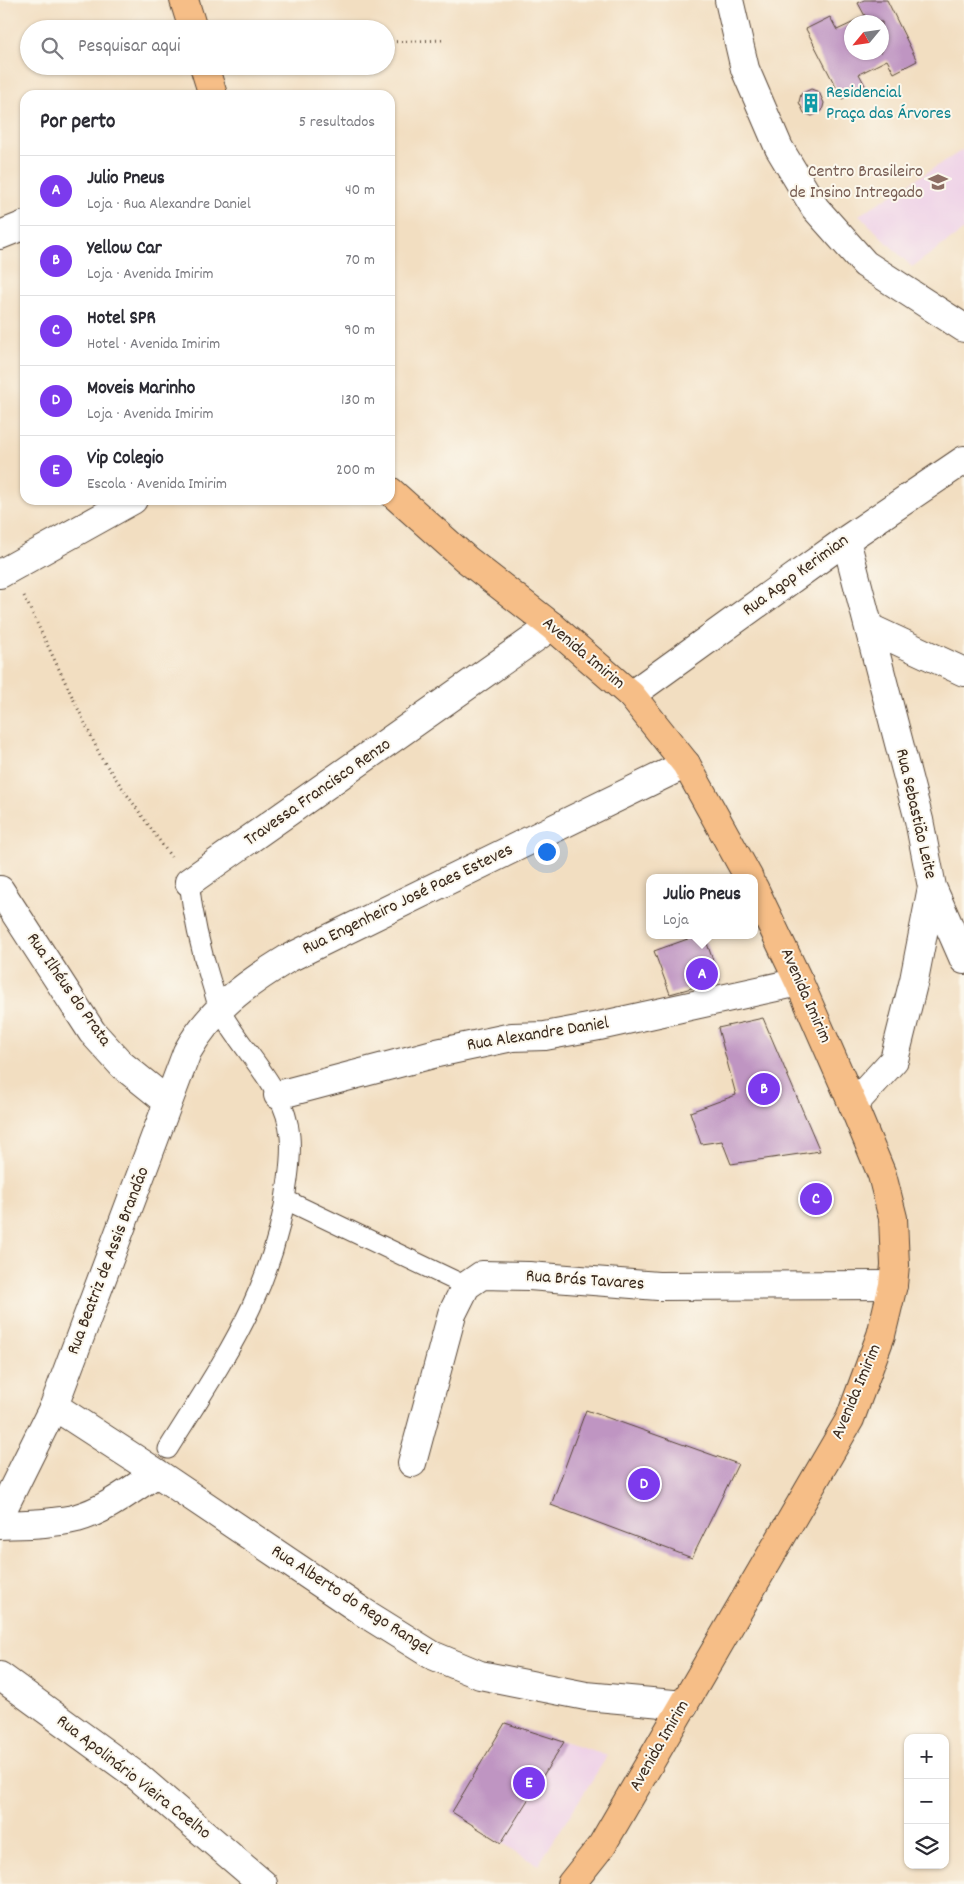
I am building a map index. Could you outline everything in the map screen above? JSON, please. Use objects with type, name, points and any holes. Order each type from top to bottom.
[{"type":"main road","points":[[184,0],[190,20]]},
{"type":"main road","points":[[207,75],[211,90]]},
{"type":"main road","name":"Avenida Imirim","points":[[395,495],[466,559],[552,626],[631,695],[686,764],[747,874]]},
{"type":"main road","name":"Avenida Imirim","points":[[571,1884],[602,1845],[850,1419],[882,1335],[893,1285],[895,1266],[893,1218],[882,1175],[799,982],[758,896]]},
{"type":"street","points":[[729,0],[745,69],[778,148],[816,208],[865,264],[964,328]]},
{"type":"street","points":[[0,235],[20,227]]},
{"type":"street","name":"Rua Agop Kerimian","points":[[631,695],[846,540],[964,460]]},
{"type":"street","points":[[4,572],[124,505]]},
{"type":"street","name":"Rua Sebastião Leite","points":[[846,540],[919,820],[932,887],[914,980],[894,1060],[853,1105]]},
{"type":"street","name":"Travessa Francisco Renzo","points":[[189,882],[552,626]]},
{"type":"street","points":[[870,628],[964,672]]},
{"type":"street","name":"Rua Engenheiro José Paes Esteves","points":[[219,1009],[250,982],[287,959],[686,764]]},
{"type":"street","points":[[932,887],[964,960]]},
{"type":"street","name":"Rua Ilhéus do Prata","points":[[0,890],[92,1032],[122,1065],[168,1102]]},
{"type":"street","name":"Rua Alexandre Daniel","points":[[278,1096],[436,1053],[512,1037],[544,1036],[599,1026],[799,982]]},
{"type":"street","name":"Rua Beatriz de Assis Brandão","points":[[0,1515],[54,1406],[187,1052],[196,1036],[219,1009]]},
{"type":"street","name":"Rua Brás Tavares","points":[[466,1286],[482,1275],[529,1276],[658,1286],[893,1285]]},
{"type":"street","points":[[412,1463],[452,1314],[466,1286]]},
{"type":"street","name":"Rua Alberto do Rego Rangel","points":[[54,1406],[162,1461],[363,1612],[432,1655],[480,1674],[586,1696],[684,1705]]},
{"type":"street","points":[[0,1525],[45,1523],[77,1518],[123,1496],[162,1461]]},
{"type":"street","name":"Rua Apolinário Vieira Coelho","points":[[0,1676],[137,1776],[263,1884]]},
{"type":"lane","points":[[162,1461],[230,1349],[250,1312],[268,1270],[286,1200],[292,1148],[287,1120],[278,1096],[219,1009],[194,925],[189,882]]},
{"type":"lane","points":[[286,1200],[466,1286]]},
{"type":"path","points":[[395,42],[444,40]]},
{"type":"path","points":[[4,572],[28,603],[102,758],[189,882]]},
{"type":"shaded area","name":"Centro Brasileiro de Insino Intregado","points":[[964,149],[964,230],[912,267],[859,215]]},
{"type":"shaded area","points":[[505,1723],[608,1755],[538,1865],[452,1812]]},
{"type":"building","points":[[864,0],[887,0],[917,61],[894,73],[887,60],[889,60],[889,15],[864,15],[858,3]]},
{"type":"building","points":[[830,17],[837,30],[844,27],[844,60],[887,60],[859,74],[866,87],[842,99],[806,29]]},
{"type":"building","name":"Residencial Praça das Árvores","points":[[811,89],[819,92],[824,103],[822,111],[812,116],[804,113],[799,102],[801,94]]},
{"type":"building","points":[[688,939],[705,939],[720,980],[670,994],[654,951]]},
{"type":"building","points":[[763,1018],[820,1151],[731,1164],[722,1141],[701,1144],[690,1112],[736,1095],[718,1028]]},
{"type":"building","points":[[586,1410],[738,1464],[692,1558],[551,1505]]},
{"type":"building","points":[[505,1723],[564,1742],[501,1843],[452,1812]]},
{"type":"place","name":"Residencial Praça das Árvores","points":[[811,103]]},
{"type":"place","name":"Centro Brasileiro de Insino Intregado","points":[[938,182]]},
{"type":"place","name":"Julio Pneus","points":[[702,974]]},
{"type":"place","name":"Yellow Car","points":[[764,1089]]},
{"type":"place","name":"Hotel SPR","points":[[816,1199]]},
{"type":"place","name":"Moveis Marinho","points":[[644,1484]]},
{"type":"place","name":"Vip Colegio","points":[[529,1783]]}]
